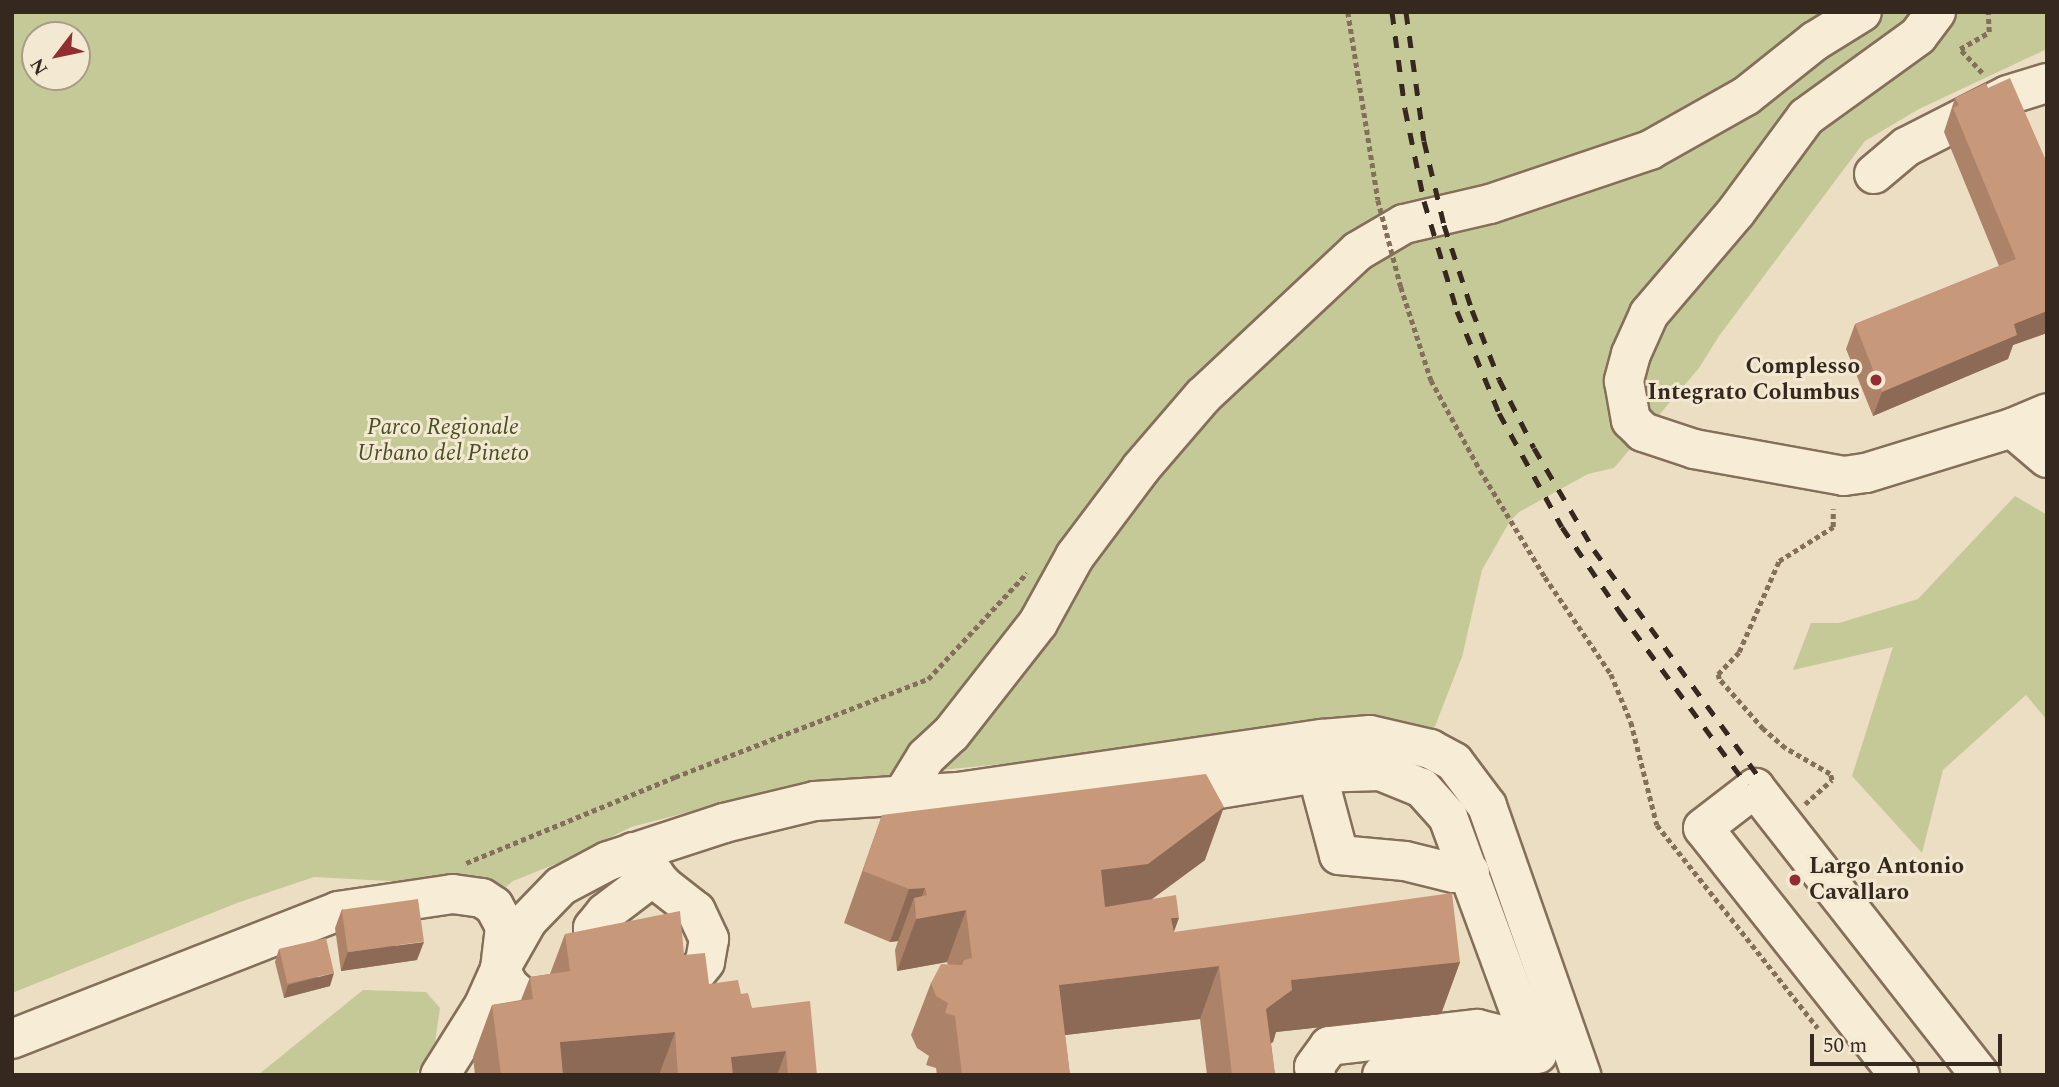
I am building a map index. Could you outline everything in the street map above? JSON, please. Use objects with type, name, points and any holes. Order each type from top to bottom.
[{"type":"lane","points":[[902,796],[926,757],[951,734],[1038,623],[1075,556],[1141,468],[1203,396],[1358,251],[1404,224],[1490,204],[1650,150],[1746,96],[1815,41],[1862,12]]},
{"type":"lane","points":[[1936,12],[1918,36],[1806,117],[1735,212],[1649,314],[1624,381],[1631,420],[1643,432],[1694,449],[1844,477],[1866,473],[2012,428],[2047,413]]},
{"type":"lane","points":[[1874,174],[1906,148],[2034,86]]},
{"type":"lane","points":[[1639,335],[1637,308],[1646,282],[1717,208]]},
{"type":"lane","points":[[2012,428],[2047,458]]},
{"type":"lane","points":[[951,734],[945,773],[958,792]]},
{"type":"lane","points":[[440,1075],[484,1005],[500,969],[528,920],[561,886],[608,861],[644,864],[775,809],[816,801],[958,792],[1322,739],[1370,735],[1430,749],[1454,762],[1487,806],[1546,1051]]},
{"type":"lane","points":[[1219,789],[1317,774],[1380,771],[1422,788],[1448,817],[1521,1015],[1521,1023],[1546,1051]]},
{"type":"lane","points":[[1317,774],[1339,855],[1405,861],[1454,873],[1470,872]]},
{"type":"lane","points":[[1899,1075],[1703,828],[1755,788],[1980,1075]]},
{"type":"lane","points":[[593,975],[593,928],[644,864]]},
{"type":"lane","points":[[644,864],[696,911],[709,940],[705,962],[691,979],[664,992]]},
{"type":"lane","points":[[12,1039],[338,911],[453,894],[482,898],[494,906],[505,927],[500,969],[509,986],[524,999],[549,1009]]},
{"type":"lane","points":[[1316,1075],[1314,1067],[1329,1046],[1477,1029],[1546,1051]]},
{"type":"lane","points":[[1382,1075],[1546,1051]]},
{"type":"path","points":[[1348,12],[1378,201],[1401,287],[1431,380],[1480,470],[1545,577],[1611,674],[1631,722],[1657,825],[1782,983]]},
{"type":"path","points":[[1987,12],[1989,32],[1960,49],[1979,72],[2034,86]]},
{"type":"path","points":[[1783,823],[1832,780],[1830,774],[1785,748],[1763,729],[1719,679],[1718,674],[1739,652],[1779,561],[1833,527],[1833,509]]},
{"type":"path","points":[[461,866],[675,777],[928,679],[1035,566]]},
{"type":"green space","name":"Parco Regionale Urbano del Pineto","points":[[12,12],[2047,12],[2047,49],[1919,109],[1865,141],[1719,336],[1699,368],[1614,468],[1588,474],[1519,512],[1510,521],[1482,570],[1462,657],[1428,744],[1303,735],[930,771],[905,782],[781,788],[631,827],[563,861],[513,881],[499,893],[389,881],[314,877],[237,903],[12,993]]},
{"type":"green space","points":[[2015,496],[2047,515],[2047,720],[2026,695],[1943,770],[1922,853],[1852,776],[1893,647],[1793,670],[1811,623],[1839,623],[1918,599]]},
{"type":"green space","points":[[363,990],[426,992],[440,1008],[435,1042],[415,1075],[258,1075]]},
{"type":"building","points":[[2010,78],[2047,163],[2047,311],[2014,324],[2017,335],[1882,392],[1855,324],[2016,259],[1953,108],[1959,105],[1955,98],[1986,83],[1988,88]]},
{"type":"building","points":[[1206,774],[1224,807],[1148,864],[1101,870],[1105,907],[1176,895],[1179,918],[1171,918],[1174,932],[1452,893],[1460,962],[1291,980],[1292,990],[1266,1009],[1275,1075],[1232,1075],[1219,966],[1059,985],[1070,1075],[962,1075],[955,1016],[945,1013],[948,1003],[936,996],[931,983],[941,964],[962,965],[964,960],[972,958],[966,910],[916,919],[914,898],[927,895],[925,888],[909,889],[863,871],[882,815]]},
{"type":"building","points":[[418,899],[424,942],[348,952],[342,910]]},
{"type":"building","points":[[680,911],[684,955],[705,953],[709,984],[738,980],[741,994],[748,993],[752,1008],[810,1001],[817,1075],[788,1075],[786,1051],[731,1057],[733,1075],[678,1075],[675,1032],[560,1042],[563,1075],[501,1075],[492,1005],[533,999],[530,977],[570,971],[565,934]]},
{"type":"building","points":[[326,938],[334,973],[287,984],[279,949]]},
{"type":"railway","points":[[1392,12],[1405,109],[1424,201],[1457,311],[1499,413],[1562,527],[1619,611],[1747,785]]},
{"type":"railway","points":[[1406,12],[1424,141],[1444,225],[1472,310],[1499,379],[1534,448],[1594,550],[1758,776]]},
{"type":"place","name":"Complesso Integrato Columbus","points":[[1876,380]]},
{"type":"place","name":"Largo Antonio Cavallaro","points":[[1795,880]]}]
